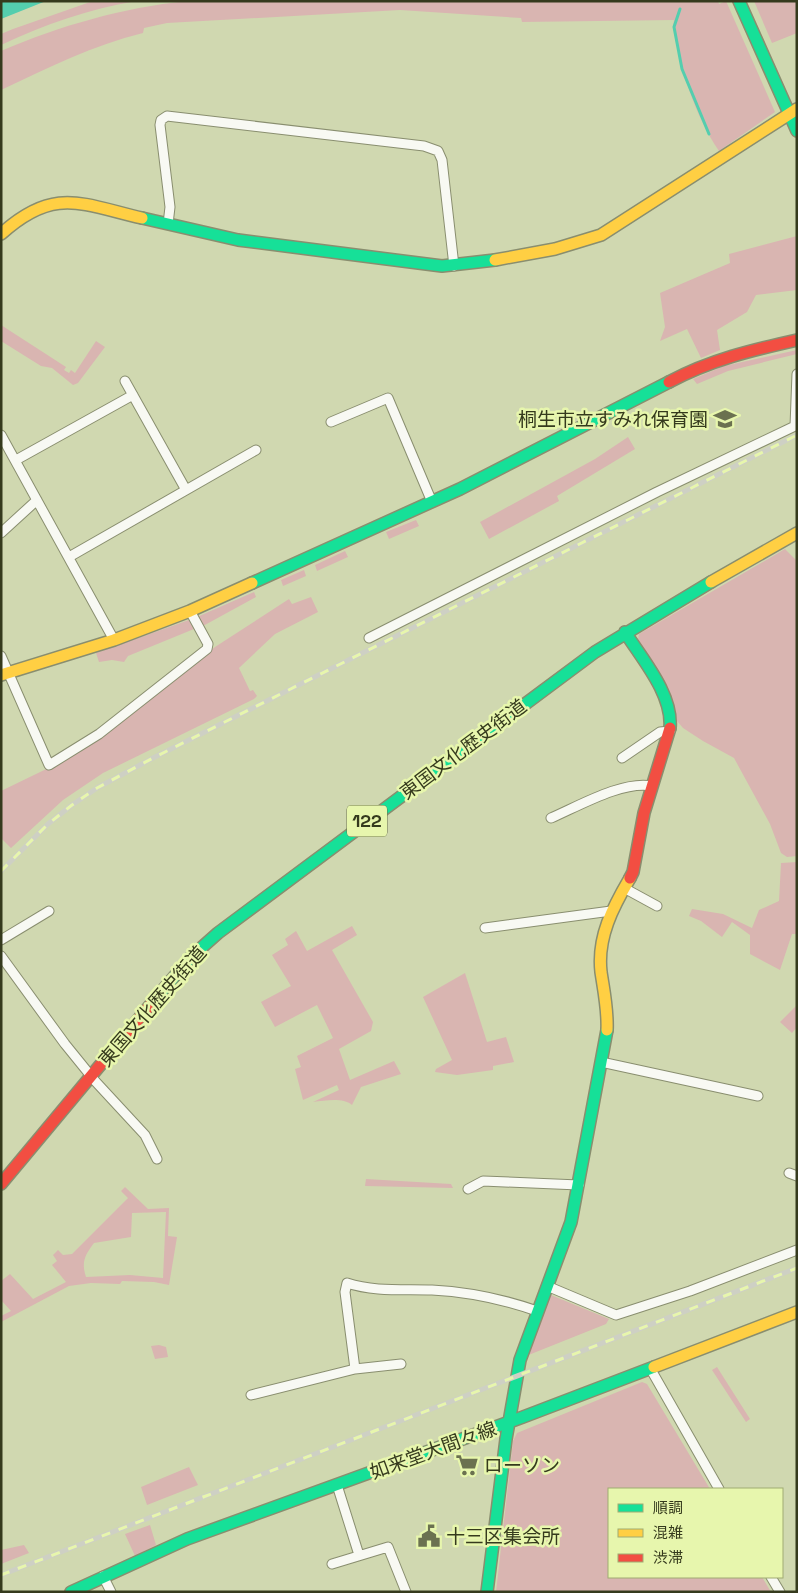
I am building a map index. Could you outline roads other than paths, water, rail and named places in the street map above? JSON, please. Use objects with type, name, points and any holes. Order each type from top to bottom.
[{"type":"main road","points":[[739,1],[793,111],[797,130]]},
{"type":"main road","points":[[1,234],[34,209],[62,202],[90,204],[238,240],[454,266],[476,264],[555,249],[601,234],[793,111]]},
{"type":"main road","points":[[4,674],[114,640],[190,611],[432,502],[708,362],[797,340]]},
{"type":"main road","name":"東国文化歴史街道","points":[[1,1184],[185,964],[218,934],[538,693],[625,632],[797,533]]},
{"type":"main road","points":[[487,1592],[509,1422],[521,1355],[571,1222],[601,1062],[608,1022],[601,959],[605,929],[611,911],[635,865],[641,824],[670,731],[671,720],[668,706],[625,632]]},
{"type":"main road","name":"如来堂大間々線","points":[[71,1592],[187,1539],[509,1422],[797,1312]]},
{"type":"street","points":[[168,224],[170,208],[160,130],[160,122],[167,116],[424,146],[438,151],[442,160],[454,266]]},
{"type":"street","points":[[370,638],[656,492],[795,426],[797,374]]},
{"type":"street","points":[[125,381],[186,490]]},
{"type":"street","points":[[16,460],[133,395]]},
{"type":"street","points":[[331,422],[388,398],[432,502]]},
{"type":"street","points":[[1,435],[114,640]]},
{"type":"street","points":[[69,558],[256,450]]},
{"type":"street","points":[[1,533],[37,500]]},
{"type":"street","points":[[1,656],[4,674],[49,765],[99,734],[207,649],[208,644],[190,611]]},
{"type":"street","points":[[622,758],[660,732],[670,731]]},
{"type":"street","points":[[551,818],[616,790],[638,785],[652,786]]},
{"type":"street","points":[[624,888],[657,906]]},
{"type":"street","points":[[1,940],[49,911]]},
{"type":"street","points":[[485,928],[611,911]]},
{"type":"street","points":[[1,956],[31,999],[91,1076],[142,1131],[157,1159]]},
{"type":"street","points":[[601,1062],[758,1096]]},
{"type":"street","points":[[468,1189],[483,1181],[579,1184]]},
{"type":"street","points":[[547,1286],[612,1314],[620,1314],[690,1292],[797,1250]]},
{"type":"street","points":[[355,1369],[345,1292],[347,1284],[404,1291],[475,1294],[504,1300],[537,1311]]},
{"type":"street","points":[[251,1395],[355,1369],[401,1364]]},
{"type":"street","points":[[650,1368],[653,1377],[696,1446],[698,1455],[718,1488]]},
{"type":"street","points":[[337,1485],[359,1555]]},
{"type":"street","points":[[332,1564],[388,1547],[406,1592]]},
{"type":"street","points":[[103,1576],[111,1592]]},
{"type":"street","points":[[772,1578],[780,1592]]},
{"type":"water","points":[[1,1],[46,1],[1,19]]},
{"type":"waterway","points":[[680,9],[674,27],[682,69],[709,134]]},
{"type":"railway","points":[[1,871],[48,824],[97,788],[153,758],[797,435]]},
{"type":"railway","points":[[1,1575],[797,1268]]},
{"type":"place","name":"桐生市立すみれ保育園","points":[[725,419]]},
{"type":"place","name":"ローソン","points":[[467,1465]]},
{"type":"place","name":"十三区集会所","points":[[429,1536]]}]
